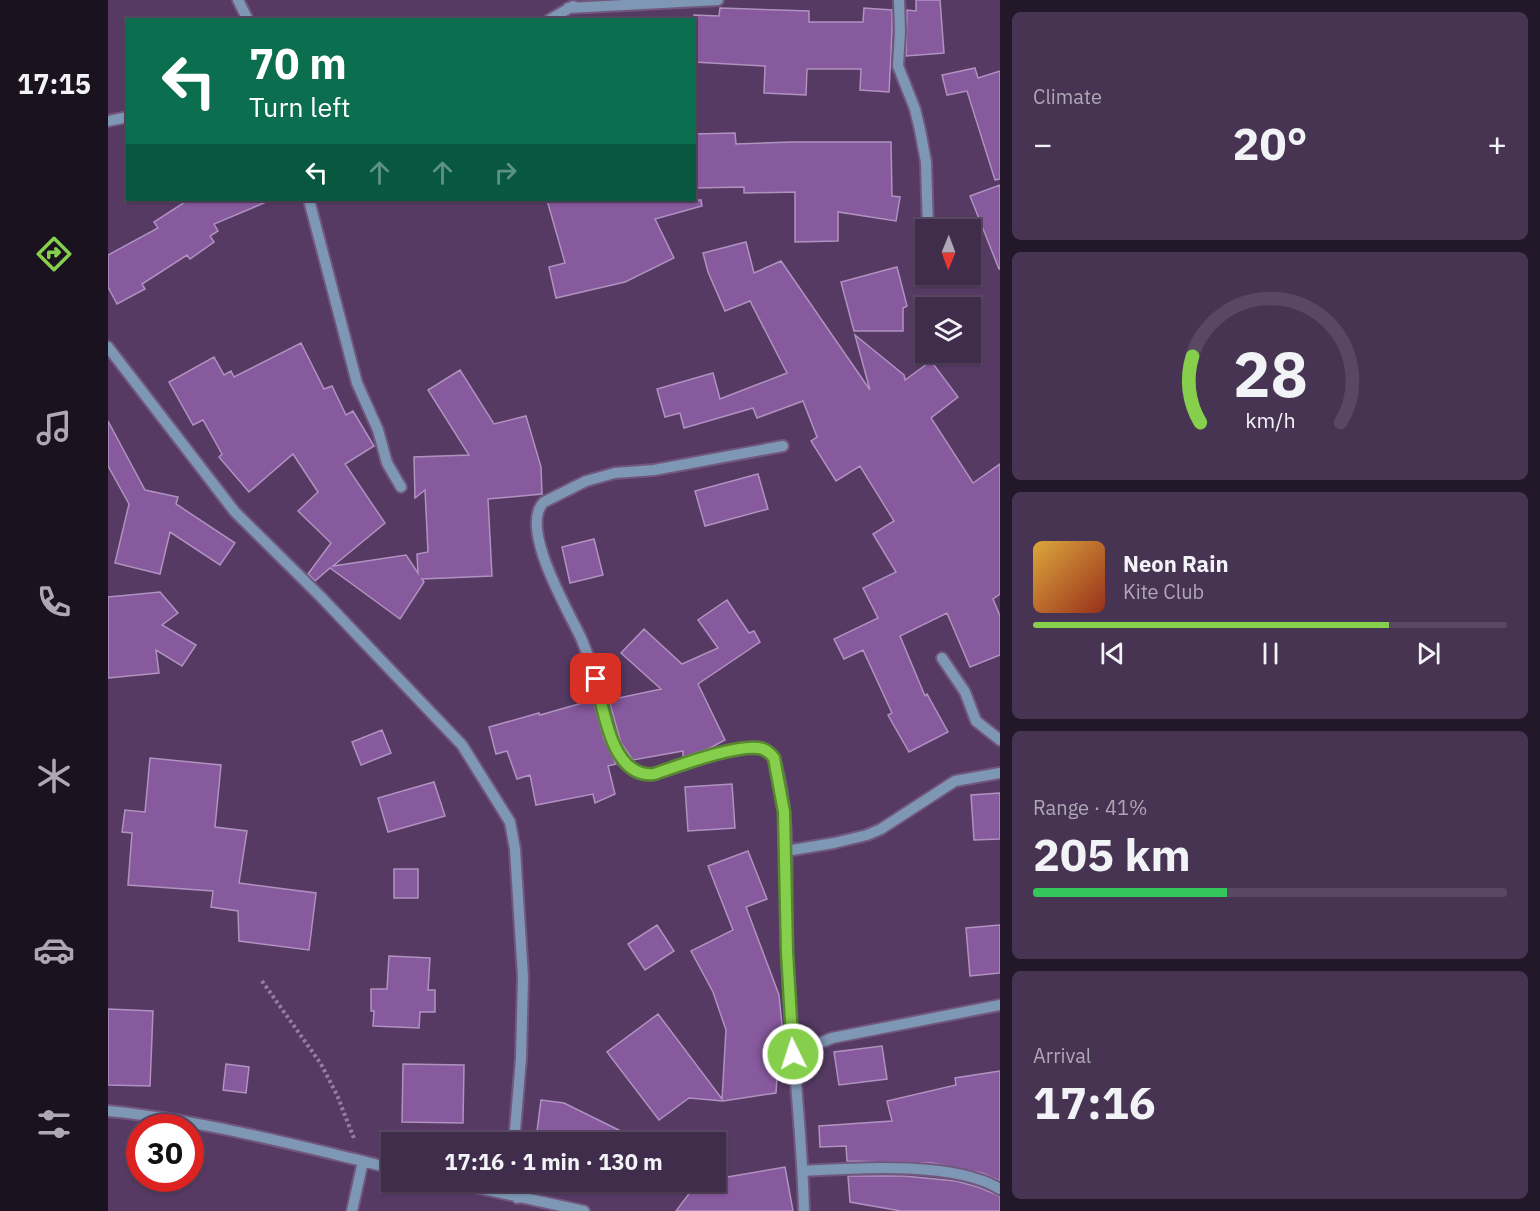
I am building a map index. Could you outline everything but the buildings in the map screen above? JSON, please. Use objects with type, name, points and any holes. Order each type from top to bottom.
[{"type":"street","points":[[238,0],[247,18]]},
{"type":"street","points":[[552,18],[587,0]]},
{"type":"street","points":[[568,8],[718,0]]},
{"type":"street","points":[[899,0],[898,66],[915,109],[920,130],[926,162],[928,219]]},
{"type":"street","points":[[108,121],[126,117]]},
{"type":"street","points":[[309,201],[357,383],[378,430],[387,464],[401,487]]},
{"type":"street","points":[[108,347],[235,512],[320,596],[462,745],[510,822],[515,849],[524,977],[515,1132]]},
{"type":"street","points":[[783,446],[654,470],[615,473],[586,481],[544,502],[539,508],[537,517],[539,542],[545,566],[581,639],[596,679],[607,724],[620,757],[633,769],[648,775],[735,749],[765,749],[774,758],[784,812],[787,952],[804,1211]]},
{"type":"street","points":[[942,658],[965,692],[976,721],[1000,740]]},
{"type":"street","points":[[786,851],[867,835],[881,829],[955,781],[1000,772]]},
{"type":"street","points":[[793,1054],[832,1038],[1000,1005]]},
{"type":"street","points":[[108,1111],[139,1114],[216,1128],[381,1165]]},
{"type":"street","points":[[352,1211],[363,1161]]},
{"type":"street","points":[[803,1171],[867,1167],[950,1173],[992,1184],[1000,1190]]},
{"type":"street","points":[[492,1192],[584,1211]]},
{"type":"street","points":[[517,1192],[517,1198]]},
{"type":"path","points":[[262,981],[321,1064],[337,1095],[363,1161]]},
{"type":"route","points":[[596,679],[607,724],[620,757],[642,774],[654,774],[735,749],[765,749],[774,758],[784,812],[787,952],[793,1054]]}]
